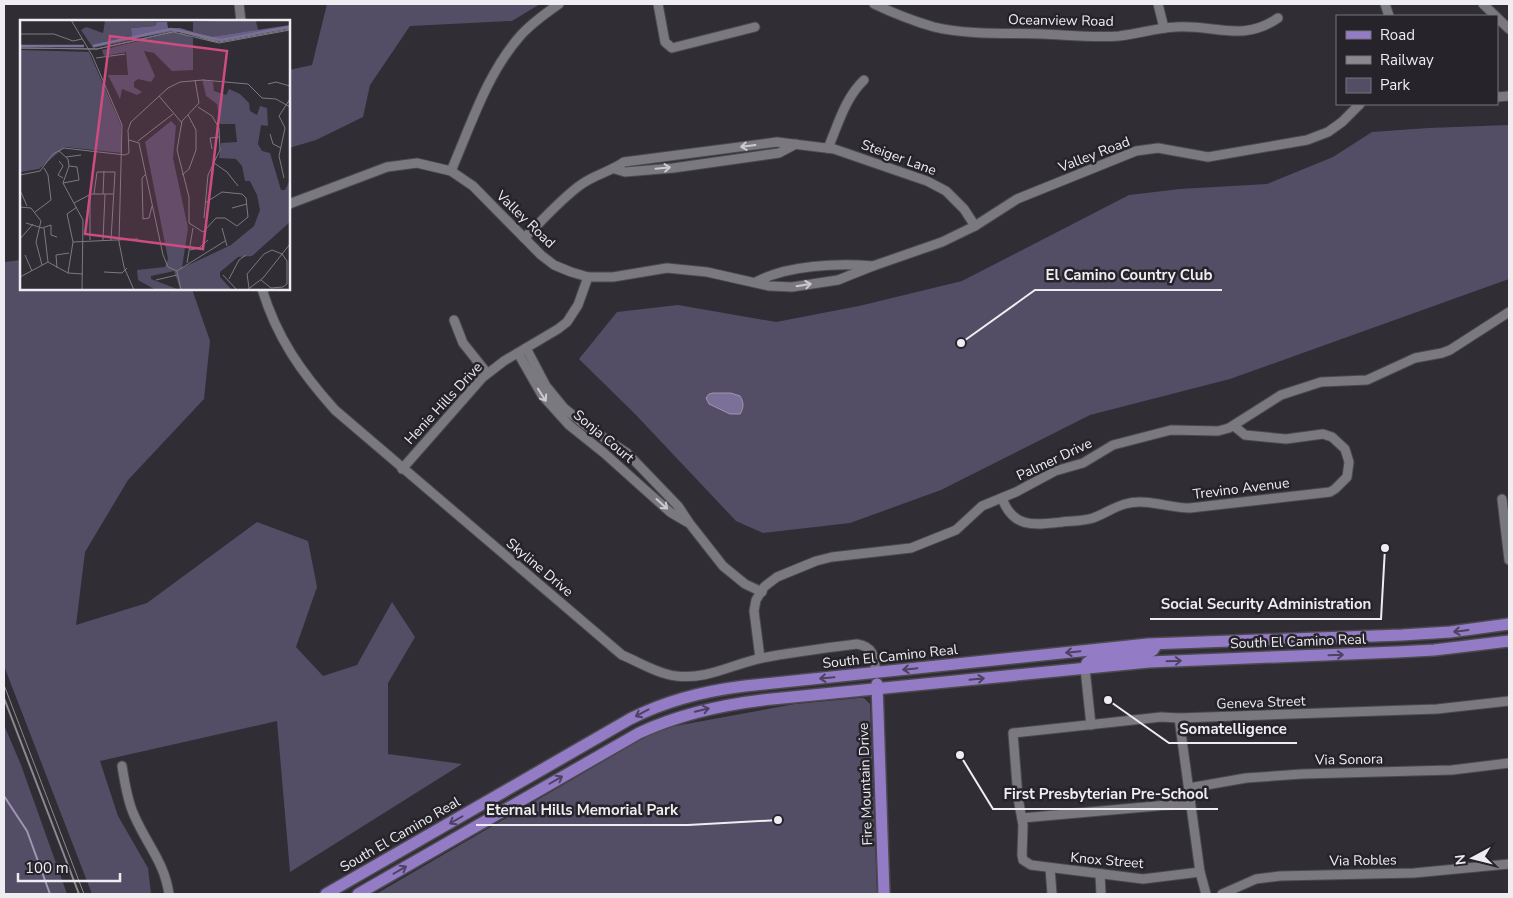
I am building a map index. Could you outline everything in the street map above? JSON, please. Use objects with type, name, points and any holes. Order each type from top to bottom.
[{"type":"main road","name":"South El Camino Real","points":[[326,894],[650,709],[682,697],[714,690],[1156,644],[1409,635],[1450,632],[1509,624]]},
{"type":"main road","name":"South El Camino Real","points":[[358,894],[630,738],[660,723],[706,709],[733,704],[1085,668],[1170,661],[1425,651],[1509,641]]},
{"type":"main road","points":[[1085,668],[1091,660],[1148,653],[1153,650],[1156,644]]},
{"type":"main road","name":"Fire Mountain Drive","points":[[876,673],[884,894]]},
{"type":"street","points":[[239,4],[241,20]]},
{"type":"street","points":[[451,171],[490,80],[504,56],[532,24],[560,4]]},
{"type":"street","points":[[658,4],[664,42],[672,48],[755,26]]},
{"type":"street","name":"Oceanview Road","points":[[874,4],[934,27],[956,31],[1108,36],[1164,28],[1199,27],[1231,32],[1245,32],[1269,25],[1278,18]]},
{"type":"street","points":[[1158,4],[1164,28]]},
{"type":"street","points":[[1483,4],[1494,15]]},
{"type":"street","points":[[1498,18],[1509,29]]},
{"type":"street","points":[[828,148],[850,97],[855,88],[864,80]]},
{"type":"street","name":"Valley Road","points":[[290,204],[387,167],[416,163],[451,171],[473,186],[524,238],[554,265],[571,272],[588,277],[612,277],[667,268],[707,272],[769,286],[792,288],[838,280],[942,242],[975,226],[1017,199],[1136,151],[1158,148],[1208,156],[1306,140],[1328,132],[1342,122],[1359,105]]},
{"type":"street","name":"Steiger Lane","points":[[524,238],[578,186],[597,174],[615,169],[624,162],[777,142],[828,148],[927,181],[946,191],[964,209],[975,226]]},
{"type":"street","name":"Valley Road","points":[[756,282],[769,275],[797,270],[856,264],[873,266]]},
{"type":"street","name":"Henie Hills Drive","points":[[402,469],[487,373],[522,350],[558,330],[567,322],[578,305],[588,277]]},
{"type":"street","name":"Skyline Drive","points":[[262,290],[277,330],[305,376],[334,410],[622,655],[675,676],[690,676],[713,674],[760,658],[857,644],[866,645],[874,655],[876,673]]},
{"type":"street","name":"Palmer Drive","points":[[762,592],[764,587],[778,577],[822,559],[832,556],[912,548],[956,530],[982,506],[1016,492],[1055,471],[1084,463],[1112,445],[1171,430],[1218,431],[1234,426],[1281,395],[1321,382],[1367,380],[1415,358],[1442,354],[1509,312]]},
{"type":"street","points":[[454,320],[463,342],[487,373]]},
{"type":"street","name":"Sonja Court","points":[[522,350],[542,395],[569,426],[604,453],[670,512],[690,524]]},
{"type":"street","name":"Sonja Court","points":[[522,350],[546,386],[564,408],[585,425],[627,452],[678,506],[723,566],[745,584],[762,592]]},
{"type":"street","name":"Trevino Avenue","points":[[1002,498],[1004,505],[1013,516],[1022,522],[1033,525],[1091,519],[1125,504],[1145,502],[1178,508],[1190,508],[1330,492],[1346,476],[1349,462],[1345,449],[1332,437],[1323,434],[1286,439],[1245,435],[1234,426]]},
{"type":"street","points":[[1502,499],[1509,560]]},
{"type":"street","points":[[760,658],[754,612],[756,600],[762,592]]},
{"type":"street","points":[[1085,668],[1091,725]]},
{"type":"street","name":"Geneva Street","points":[[1022,818],[1018,798],[1013,733],[1161,717],[1179,718],[1437,709],[1509,701]]},
{"type":"street","points":[[1179,718],[1200,872],[1206,894]]},
{"type":"street","name":"Via Sonora","points":[[1189,788],[1246,778],[1302,774],[1452,770],[1509,763]]},
{"type":"street","points":[[122,766],[134,816],[161,862],[170,894]]},
{"type":"street","points":[[1052,894],[1046,868],[1031,865],[1023,860],[1022,818],[1190,803]]},
{"type":"street","name":"Via Robles","points":[[1222,894],[1256,879],[1280,876],[1414,873],[1509,864]]},
{"type":"street","name":"Knox Street","points":[[1046,868],[1143,879],[1200,872]]},
{"type":"street","points":[[1100,874],[1102,894]]},
{"type":"green space","points":[[327,4],[540,4],[512,21],[410,26],[370,85],[363,117],[316,140],[290,148],[290,70],[312,65]]},
{"type":"green space","points":[[1509,125],[1509,279],[1230,379],[1090,415],[941,490],[850,523],[763,533],[736,521],[635,414],[579,359],[617,312],[678,305],[776,322],[859,306],[962,281],[1129,195],[1180,189],[1267,184],[1333,157],[1372,132]]},
{"type":"green space","points":[[20,260],[20,290],[192,290],[210,341],[204,399],[128,480],[85,552],[76,625],[147,603],[257,522],[308,541],[317,587],[296,647],[323,676],[357,665],[392,602],[415,637],[388,683],[388,754],[462,764],[290,872],[277,721],[100,761],[118,816],[148,868],[151,894],[92,894],[4,666],[4,262]]},
{"type":"green space","points":[[864,698],[870,704],[877,894],[376,894],[659,729],[795,704]]},
{"type":"green space","points":[[4,725],[21,765],[67,894],[4,894]]},
{"type":"shaded area","points":[[731,393],[740,396],[743,405],[740,414],[730,414],[709,404],[706,398],[709,394]]},
{"type":"waterway","points":[[4,796],[27,831],[50,894]]},
{"type":"tram line","points":[[4,685],[84,894]]},
{"type":"railway","points":[[4,698],[79,894]]},
{"type":"place","name":"El Camino Country Club","points":[[961,343]]},
{"type":"place","name":"Social Security Administration","points":[[1385,548]]},
{"type":"place","name":"Somatelligence","points":[[1108,700]]},
{"type":"place","name":"First Presbyterian Pre-School","points":[[960,755]]},
{"type":"place","name":"Eternal Hills Memorial Park","points":[[778,820]]}]
